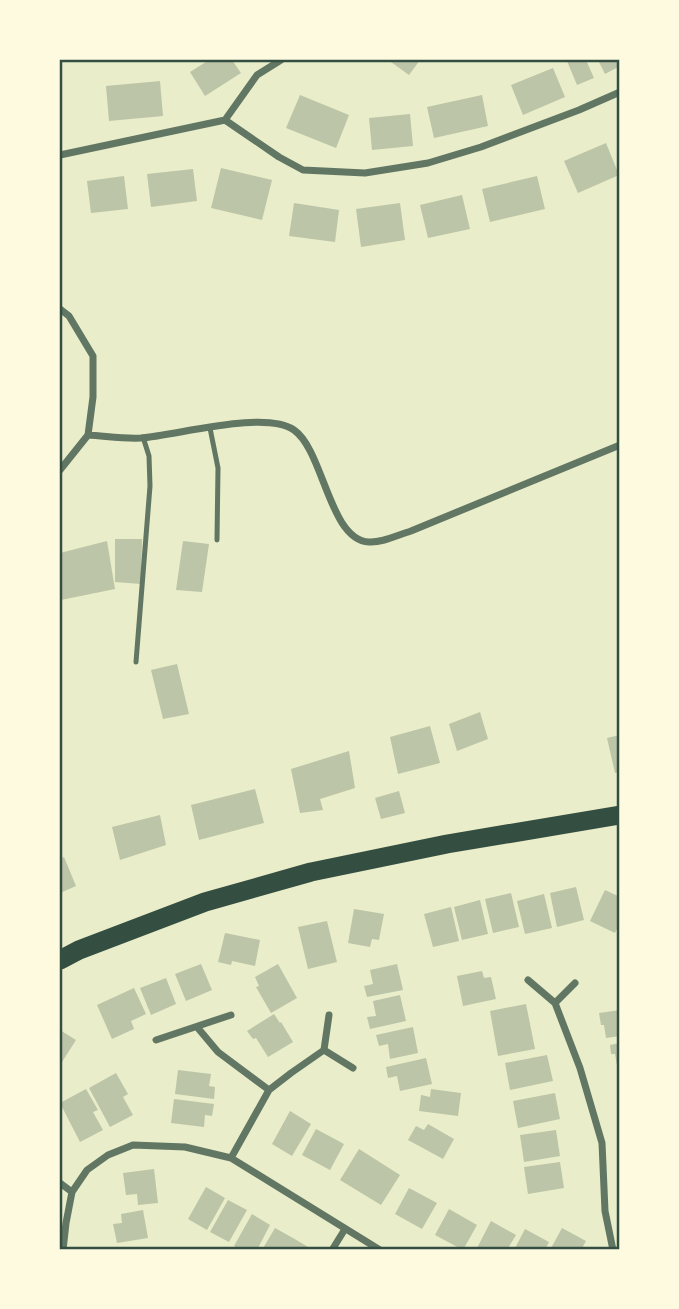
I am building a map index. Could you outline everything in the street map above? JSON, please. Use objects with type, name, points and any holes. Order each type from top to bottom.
[{"type":"highway","points":[[60,960],[79,950],[205,902],[311,872],[447,844],[620,815]]},
{"type":"street","points":[[60,155],[225,120],[257,75],[281,60]]},
{"type":"street","points":[[225,120],[303,170],[365,173],[428,163],[481,147],[620,92]]},
{"type":"street","points":[[60,309],[69,316],[93,356],[93,397],[88,435],[60,470]]},
{"type":"street","points":[[88,435],[143,438],[250,422],[278,423],[295,430],[307,444],[341,522],[353,536],[368,542],[411,531],[620,446]]},
{"type":"street","points":[[528,980],[555,1003],[580,1068],[602,1143],[605,1211],[613,1250]]},
{"type":"street","points":[[555,1003],[575,983]]},
{"type":"street","points":[[156,1040],[231,1015]]},
{"type":"street","points":[[232,1158],[269,1090],[324,1050],[329,1015]]},
{"type":"street","points":[[197,1027],[218,1052],[269,1090]]},
{"type":"street","points":[[324,1050],[353,1069]]},
{"type":"street","points":[[63,1250],[65,1223],[72,1192],[87,1170],[108,1155],[133,1145],[186,1147],[232,1158],[380,1250]]},
{"type":"street","points":[[60,1183],[72,1192]]},
{"type":"street","points":[[332,1250],[345,1229]]},
{"type":"lane","points":[[210,428],[218,468],[217,540]]},
{"type":"lane","points":[[136,662],[150,486],[149,456],[143,438]]},
{"type":"building","points":[[209,60],[232,60],[241,73],[205,96],[190,72]]},
{"type":"building","points":[[420,60],[409,75],[391,62]]},
{"type":"building","points":[[586,60],[594,78],[577,85],[567,61]]},
{"type":"building","points":[[598,60],[620,60],[620,66],[605,74]]},
{"type":"building","points":[[553,68],[565,97],[523,115],[511,85]]},
{"type":"building","points":[[160,81],[163,116],[109,121],[106,86]]},
{"type":"building","points":[[300,95],[349,115],[336,148],[286,128]]},
{"type":"building","points":[[482,95],[488,126],[434,138],[427,107]]},
{"type":"building","points":[[410,114],[413,146],[372,150],[369,118]]},
{"type":"building","points":[[606,143],[619,175],[578,193],[564,161]]},
{"type":"building","points":[[221,168],[272,180],[262,220],[211,208]]},
{"type":"building","points":[[193,169],[197,201],[151,207],[147,174]]},
{"type":"building","points":[[124,176],[128,209],[91,213],[87,181]]},
{"type":"building","points":[[537,176],[545,209],[490,222],[482,189]]},
{"type":"building","points":[[462,195],[470,229],[428,238],[420,205]]},
{"type":"building","points":[[294,203],[339,210],[335,242],[289,236]]},
{"type":"building","points":[[400,203],[405,240],[361,247],[356,209]]},
{"type":"building","points":[[115,539],[142,539],[141,584],[115,582]]},
{"type":"building","points":[[107,541],[115,589],[61,600],[60,553]]},
{"type":"building","points":[[183,541],[209,544],[202,592],[176,590]]},
{"type":"building","points":[[177,664],[189,714],[163,719],[151,670]]},
{"type":"building","points":[[480,712],[488,739],[457,751],[449,724]]},
{"type":"building","points":[[430,726],[440,763],[398,774],[390,737]]},
{"type":"building","points":[[620,735],[620,772],[615,773],[607,738]]},
{"type":"building","points":[[349,751],[355,788],[320,799],[323,810],[300,813],[291,769]]},
{"type":"building","points":[[255,789],[264,823],[199,840],[191,805]]},
{"type":"building","points":[[399,791],[405,813],[381,819],[375,798]]},
{"type":"building","points":[[160,815],[166,845],[120,860],[112,827]]},
{"type":"building","points":[[64,857],[76,886],[60,893],[60,859]]},
{"type":"building","points":[[576,887],[584,920],[557,927],[550,893]]},
{"type":"building","points":[[605,890],[620,897],[620,923],[615,933],[590,921]]},
{"type":"building","points":[[511,893],[519,927],[493,933],[485,899]]},
{"type":"building","points":[[544,894],[552,928],[525,934],[517,901]]},
{"type":"building","points":[[480,900],[488,934],[462,940],[454,907]]},
{"type":"building","points":[[451,907],[459,941],[433,947],[424,914]]},
{"type":"building","points":[[354,909],[384,914],[379,940],[372,939],[370,947],[348,943]]},
{"type":"building","points":[[327,921],[337,962],[308,969],[298,927]]},
{"type":"building","points":[[225,933],[260,940],[255,966],[232,961],[231,965],[218,962]]},
{"type":"building","points":[[201,964],[212,990],[186,1001],[175,974]]},
{"type":"building","points":[[278,964],[297,998],[271,1013],[256,987],[259,986],[255,977]]},
{"type":"building","points":[[397,964],[403,990],[367,997],[364,986],[373,984],[370,970]]},
{"type":"building","points":[[482,971],[484,978],[491,977],[496,999],[463,1006],[457,976]]},
{"type":"building","points":[[166,978],[176,1004],[151,1015],[140,988]]},
{"type":"building","points":[[134,988],[146,1014],[131,1021],[134,1029],[112,1039],[97,1005]]},
{"type":"building","points":[[400,995],[406,1021],[370,1029],[367,1017],[376,1016],[373,1001]]},
{"type":"building","points":[[526,1004],[535,1049],[498,1056],[490,1011]]},
{"type":"building","points":[[620,1010],[620,1036],[606,1038],[599,1013]]},
{"type":"building","points":[[274,1014],[293,1042],[268,1057],[256,1038],[253,1039],[247,1031]]},
{"type":"building","points":[[413,1027],[418,1053],[390,1059],[388,1044],[379,1046],[376,1035]]},
{"type":"building","points":[[60,1030],[76,1040],[62,1062],[60,1060]]},
{"type":"building","points":[[620,1043],[618,1071],[615,1054],[611,1054],[610,1045]]},
{"type":"building","points":[[547,1055],[553,1081],[510,1090],[505,1063]]},
{"type":"building","points":[[426,1058],[432,1084],[400,1091],[397,1076],[388,1078],[386,1067]]},
{"type":"building","points":[[178,1070],[211,1074],[209,1086],[215,1087],[214,1099],[175,1094]]},
{"type":"building","points":[[116,1073],[128,1094],[123,1097],[133,1115],[110,1127],[89,1088]]},
{"type":"building","points":[[86,1089],[98,1110],[93,1112],[103,1130],[80,1142],[60,1103]]},
{"type":"building","points":[[431,1089],[461,1093],[458,1116],[419,1111],[421,1095],[430,1097]]},
{"type":"building","points":[[555,1093],[560,1119],[518,1128],[513,1101]]},
{"type":"building","points":[[174,1099],[214,1104],[212,1116],[205,1115],[204,1127],[171,1123]]},
{"type":"building","points":[[290,1111],[311,1124],[292,1156],[272,1144]]},
{"type":"building","points":[[428,1124],[454,1139],[443,1159],[408,1140],[416,1126],[424,1130]]},
{"type":"building","points":[[316,1129],[344,1144],[330,1170],[302,1155]]},
{"type":"building","points":[[556,1130],[560,1156],[524,1162],[520,1135]]},
{"type":"building","points":[[359,1149],[400,1175],[381,1205],[340,1180]]},
{"type":"building","points":[[560,1162],[564,1188],[528,1194],[524,1167]]},
{"type":"building","points":[[154,1169],[158,1203],[138,1205],[137,1194],[126,1195],[123,1173]]},
{"type":"building","points":[[206,1187],[225,1198],[207,1230],[188,1219]]},
{"type":"building","points":[[409,1188],[437,1203],[422,1229],[395,1214]]},
{"type":"building","points":[[228,1200],[247,1210],[229,1242],[210,1232]]},
{"type":"building","points":[[449,1209],[477,1225],[463,1250],[435,1235]]},
{"type":"building","points":[[143,1210],[148,1238],[117,1243],[113,1224],[122,1223],[121,1214]]},
{"type":"building","points":[[252,1214],[270,1225],[257,1250],[240,1250],[234,1246]]},
{"type":"building","points":[[491,1221],[516,1235],[507,1250],[476,1250]]},
{"type":"building","points":[[275,1228],[293,1238],[313,1250],[262,1250]]},
{"type":"building","points":[[562,1228],[586,1241],[581,1250],[550,1250]]},
{"type":"building","points":[[525,1229],[549,1242],[545,1250],[514,1250]]}]
